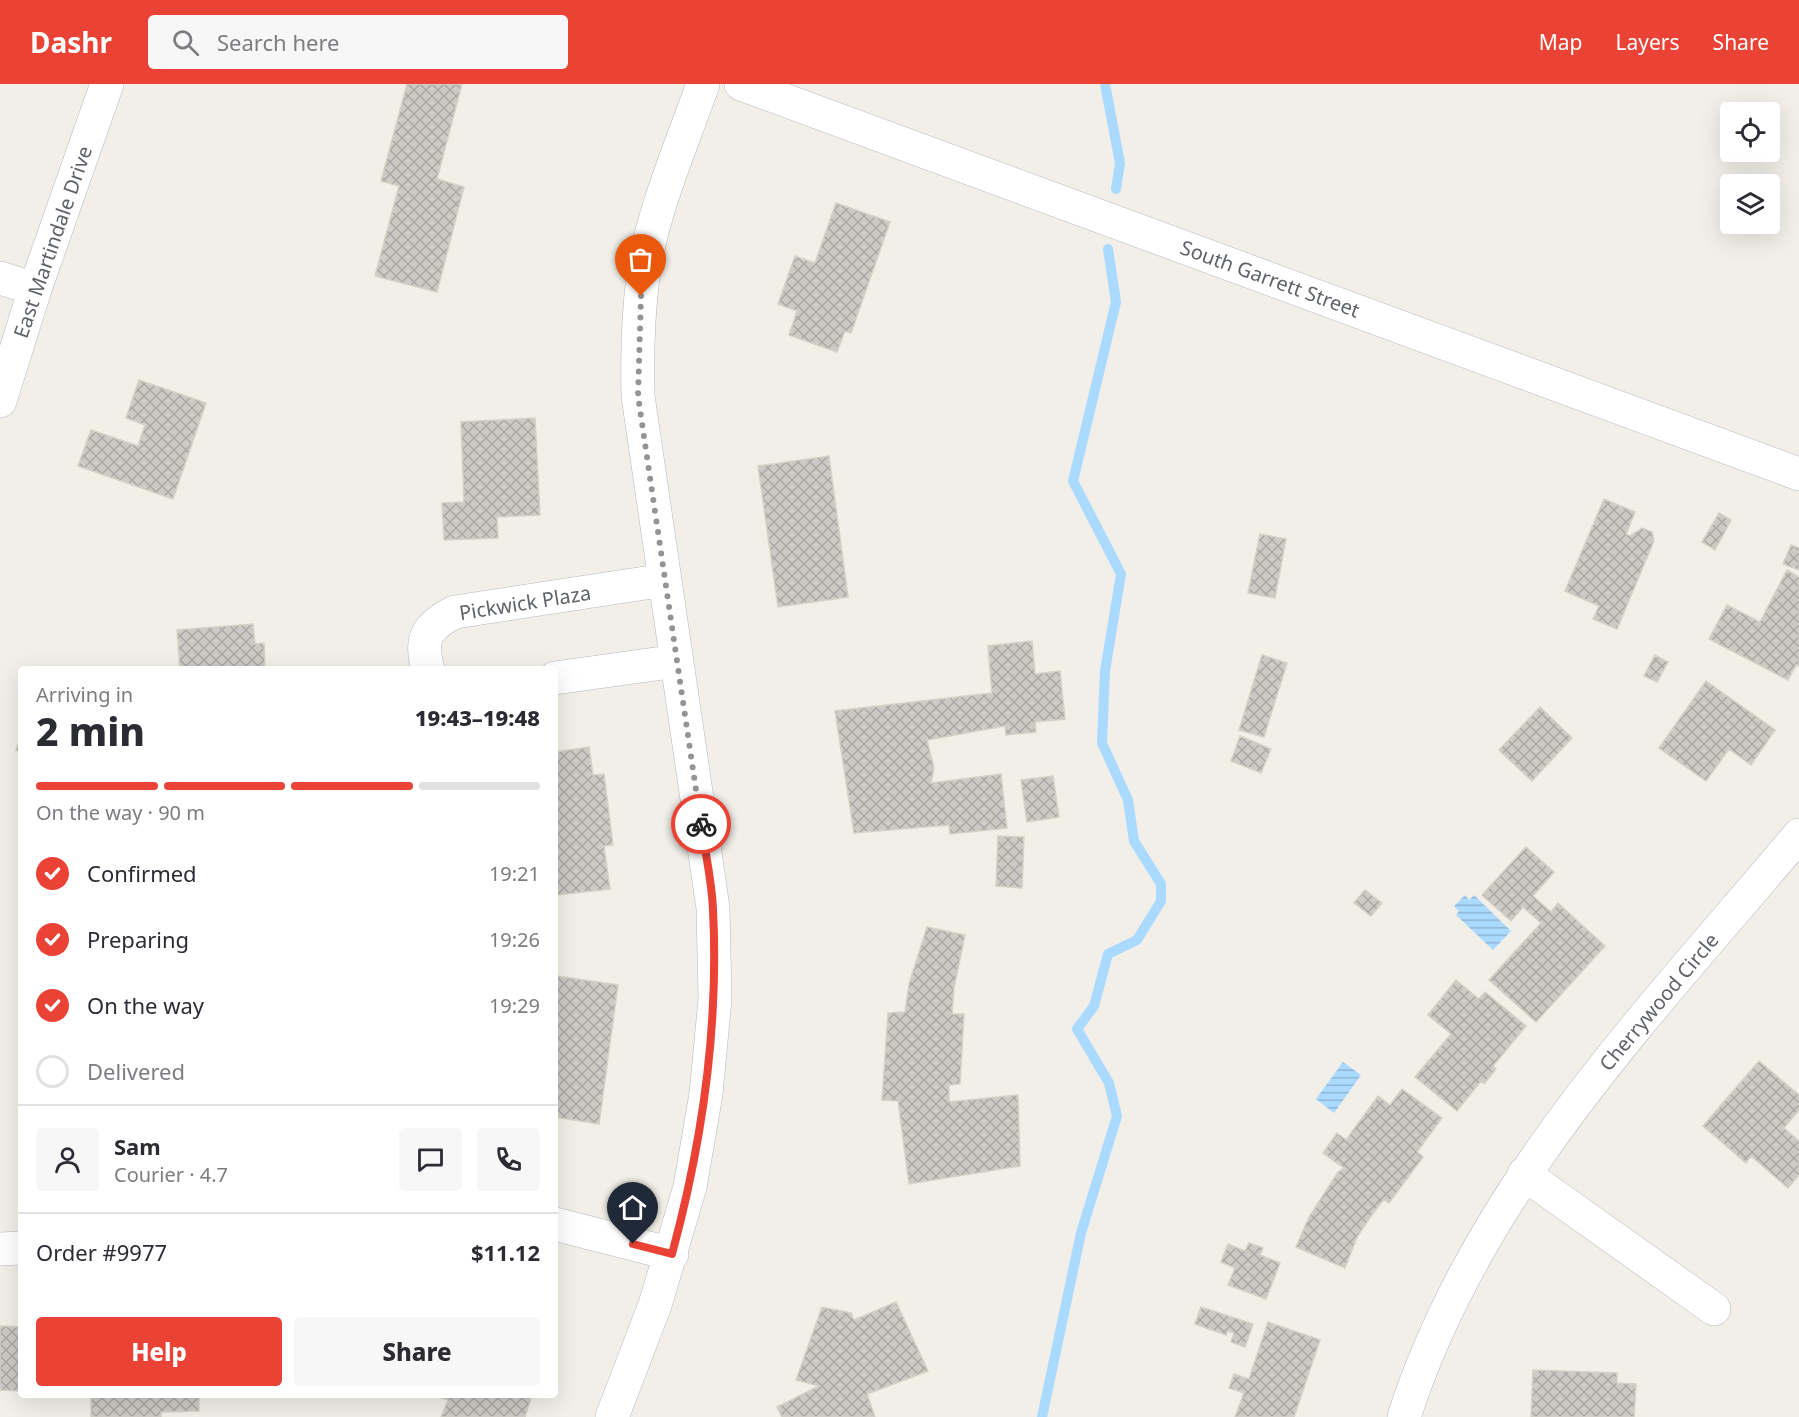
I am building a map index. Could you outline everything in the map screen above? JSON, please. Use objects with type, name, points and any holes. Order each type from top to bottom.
[{"type":"street","name":"East Martindale Drive","points":[[0,400],[35,289],[107,84]]},
{"type":"street","points":[[612,1417],[672,1254],[700,1134],[712,1050],[715,999],[713,908],[638,396],[639,318],[643,274],[652,238],[703,84]]},
{"type":"street","name":"South Garrett Street","points":[[741,84],[1799,474]]},
{"type":"street","points":[[0,278],[35,289]]},
{"type":"street","name":"Pickwick Plaza","points":[[427,666],[424,655],[424,640],[430,627],[455,612],[665,580]]},
{"type":"street","points":[[558,678],[677,661]]},
{"type":"street","name":"Cherrywood Circle","points":[[1404,1417],[1420,1366],[1453,1296],[1524,1174],[1585,1090],[1799,835]]},
{"type":"street","points":[[1524,1174],[1714,1309]]},
{"type":"street","points":[[558,1225],[672,1254]]},
{"type":"street","points":[[0,1249],[18,1248]]},
{"type":"water","points":[[1465,895],[1469,900],[1474,895],[1511,931],[1493,950],[1456,915],[1459,911],[1454,906]]},
{"type":"water","points":[[1343,1062],[1361,1075],[1334,1113],[1316,1099]]},
{"type":"building","points":[[407,84],[462,84],[437,179],[464,187],[437,292],[375,276],[399,186],[381,181]]},
{"type":"building","points":[[836,203],[890,222],[851,333],[845,331],[837,352],[789,335],[797,311],[778,304],[795,256],[815,263]]},
{"type":"building","points":[[139,380],[206,403],[173,499],[78,466],[91,430],[138,446],[145,425],[126,418]]},
{"type":"building","points":[[535,418],[540,515],[497,517],[498,538],[444,540],[442,503],[464,502],[461,422]]},
{"type":"building","points":[[829,456],[848,597],[778,607],[758,466]]},
{"type":"building","points":[[1604,499],[1635,512],[1626,534],[1630,536],[1642,528],[1652,532],[1654,541],[1617,629],[1593,619],[1599,606],[1565,591]]},
{"type":"building","points":[[1719,513],[1731,520],[1715,550],[1702,542]]},
{"type":"building","points":[[1260,534],[1286,539],[1275,598],[1248,593]]},
{"type":"building","points":[[1791,545],[1799,548],[1799,570],[1783,564]]},
{"type":"building","points":[[1787,570],[1799,577],[1799,666],[1796,665],[1788,680],[1709,639],[1727,605],[1760,622]]},
{"type":"building","points":[[253,624],[255,644],[264,643],[265,666],[180,666],[177,630]]},
{"type":"building","points":[[1032,641],[1035,674],[1060,671],[1065,719],[1035,722],[1036,732],[1006,735],[1005,726],[927,740],[934,768],[931,783],[1001,774],[1007,828],[950,834],[949,825],[854,833],[835,711],[992,693],[988,646]]},
{"type":"building","points":[[1262,655],[1287,663],[1264,737],[1239,730]]},
{"type":"building","points":[[1655,655],[1668,662],[1657,682],[1644,676]]},
{"type":"building","points":[[1706,681],[1775,730],[1751,765],[1729,749],[1706,781],[1659,748]]},
{"type":"building","points":[[1540,707],[1572,738],[1532,781],[1499,750]]},
{"type":"building","points":[[1240,736],[1271,749],[1261,773],[1231,761]]},
{"type":"building","points":[[589,747],[593,775],[604,774],[613,845],[604,846],[610,889],[558,895],[558,752]]},
{"type":"building","points":[[1053,776],[1059,817],[1027,822],[1021,780]]},
{"type":"building","points":[[998,836],[1024,837],[1022,888],[996,886]]},
{"type":"building","points":[[1526,847],[1554,872],[1533,896],[1551,912],[1558,903],[1605,946],[1536,1022],[1489,980],[1541,923],[1523,907],[1511,921],[1482,895]]},
{"type":"building","points":[[1365,890],[1382,903],[1371,916],[1354,903]]},
{"type":"building","points":[[927,927],[965,935],[954,988],[952,1014],[964,1014],[960,1084],[949,1085],[949,1102],[1018,1095],[1020,1166],[909,1184],[898,1101],[882,1100],[888,1013],[905,1012],[909,984]]},
{"type":"building","points":[[558,976],[618,985],[599,1124],[558,1117]]},
{"type":"building","points":[[1456,980],[1479,999],[1485,992],[1526,1026],[1493,1066],[1496,1069],[1484,1084],[1481,1081],[1457,1111],[1415,1077],[1451,1034],[1428,1015]]},
{"type":"building","points":[[1759,1061],[1799,1095],[1799,1110],[1784,1128],[1799,1141],[1799,1175],[1788,1188],[1751,1156],[1746,1163],[1703,1126]]},
{"type":"building","points":[[1402,1089],[1442,1118],[1417,1152],[1423,1157],[1389,1203],[1384,1199],[1371,1216],[1357,1237],[1345,1268],[1296,1247],[1309,1217],[1338,1172],[1344,1168],[1323,1153],[1337,1133],[1346,1140],[1378,1096],[1390,1105]]},
{"type":"building","points":[[1249,1243],[1263,1248],[1260,1255],[1280,1263],[1266,1299],[1228,1285],[1235,1268],[1221,1262],[1228,1244],[1245,1251]]},
{"type":"building","points":[[896,1302],[928,1371],[867,1394],[875,1417],[782,1417],[777,1407],[819,1386],[796,1380],[822,1307],[851,1313],[854,1320]]},
{"type":"building","points":[[1201,1307],[1253,1324],[1245,1347],[1231,1342],[1234,1333],[1228,1331],[1226,1335],[1195,1324]]},
{"type":"building","points":[[1268,1322],[1320,1340],[1294,1417],[1235,1417],[1244,1393],[1229,1388],[1234,1374],[1249,1379]]},
{"type":"building","points":[[0,1326],[18,1327],[18,1391],[0,1390]]},
{"type":"building","points":[[1533,1370],[1617,1373],[1617,1383],[1636,1384],[1634,1417],[1531,1417]]},
{"type":"building","points":[[91,1398],[199,1398],[199,1411],[161,1412],[161,1417],[91,1417]]},
{"type":"building","points":[[442,1398],[531,1398],[525,1417],[441,1417],[448,1400]]},
{"type":"waterway","points":[[1105,84],[1120,163],[1116,189]]},
{"type":"waterway","points":[[1042,1417],[1081,1233],[1117,1116],[1109,1083],[1077,1029],[1094,1006],[1108,954],[1137,940],[1161,901],[1161,884],[1134,841],[1128,800],[1102,743],[1105,671],[1121,574],[1073,481],[1116,302],[1108,249]]},
{"type":"way so far","points":[[641,296],[637,363],[638,396],[701,824]]},
{"type":"route","points":[[633,1244],[672,1254],[690,1187],[700,1134],[712,1050],[715,999],[713,908],[701,824]]}]
